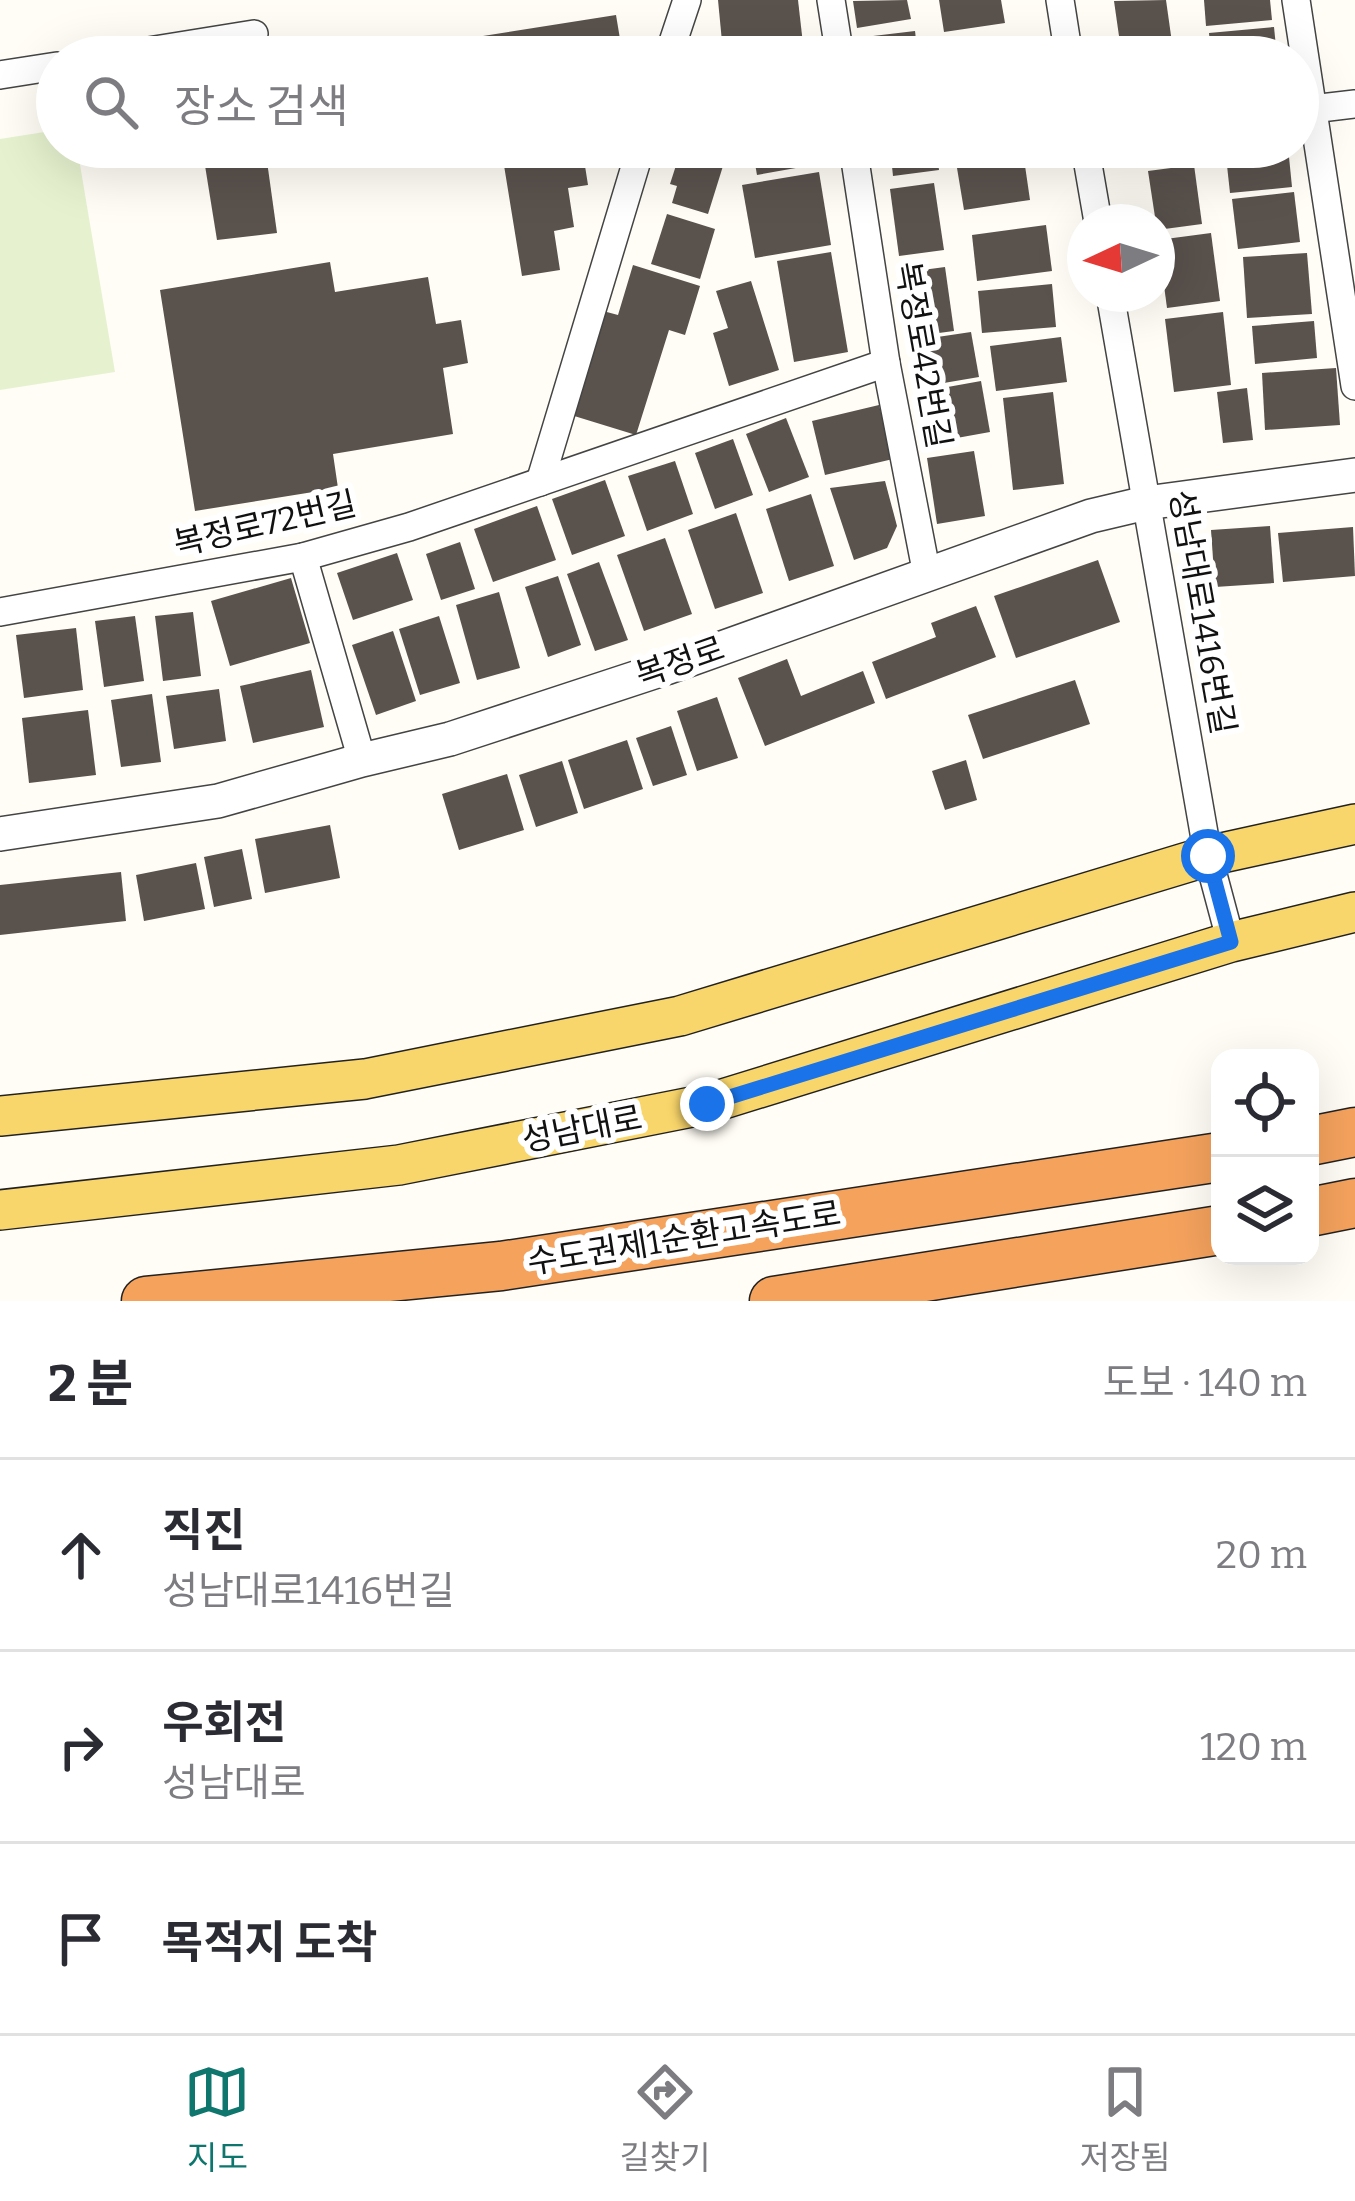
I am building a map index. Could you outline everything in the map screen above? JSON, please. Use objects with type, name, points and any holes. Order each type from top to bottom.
[{"type":"highway","points":[[1319,1139],[1355,1132]]},
{"type":"highway","name":"수도권제1순환고속도로","points":[[146,1301],[501,1266],[1211,1158]]},
{"type":"highway","points":[[1319,1210],[1355,1203]]},
{"type":"highway","points":[[774,1301],[1211,1231]]},
{"type":"main road","points":[[0,1115],[364,1079],[680,1016],[1208,856],[1355,824]]},
{"type":"main road","name":"성남대로","points":[[0,1210],[399,1166],[707,1104],[1231,942],[1355,912]]},
{"type":"street","points":[[675,36],[687,0]]},
{"type":"street","points":[[831,0],[837,36]]},
{"type":"street","points":[[1060,0],[1066,36]]},
{"type":"street","points":[[1296,0],[1301,36]]},
{"type":"street","points":[[242,36],[254,34]]},
{"type":"street","points":[[0,75],[36,69]]},
{"type":"street","points":[[1319,108],[1355,104]]},
{"type":"street","points":[[1319,144],[1347,282],[1355,386]]},
{"type":"street","points":[[540,482],[635,168]]},
{"type":"street","name":"복정로42번길","points":[[856,168],[886,363],[927,575]]},
{"type":"street","points":[[1089,168],[1095,204]]},
{"type":"street","name":"성남대로1416번길","points":[[1113,312],[1208,856],[1231,942]]},
{"type":"street","name":"복정로72번길","points":[[0,612],[303,557],[409,527],[886,363]]},
{"type":"street","name":"복정로","points":[[0,834],[218,801],[472,732],[1091,516],[1146,503],[1355,475]]},
{"type":"street","points":[[303,557],[362,760]]},
{"type":"green space","points":[[36,133],[36,168],[81,168],[115,372],[0,390],[0,139]]},
{"type":"building","points":[[718,0],[798,0],[802,36],[721,36]]},
{"type":"building","points":[[907,0],[911,19],[857,28],[853,1]]},
{"type":"building","points":[[939,0],[1001,0],[1005,23],[944,32]]},
{"type":"building","points":[[1166,0],[1171,36],[1119,36],[1114,1]]},
{"type":"building","points":[[1204,0],[1270,0],[1272,20],[1206,26]]},
{"type":"building","points":[[616,15],[620,36],[483,36]]},
{"type":"building","points":[[1274,27],[1275,36],[1209,36]]},
{"type":"building","points":[[915,31],[916,36],[873,36]]},
{"type":"building","points":[[205,168],[268,168],[277,233],[217,240]]},
{"type":"building","points":[[504,168],[585,168],[588,185],[568,188],[574,227],[554,231],[560,270],[522,276]]},
{"type":"building","points":[[675,168],[722,168],[708,214],[672,203],[677,186],[670,184]]},
{"type":"building","points":[[756,168],[796,168],[757,175]]},
{"type":"building","points":[[892,168],[939,168],[939,170],[893,176]]},
{"type":"building","points":[[957,168],[1025,168],[1030,200],[964,210]]},
{"type":"building","points":[[1194,168],[1202,224],[1175,228],[1175,204],[1153,204],[1148,171]]},
{"type":"building","points":[[1227,168],[1290,168],[1292,187],[1230,193]]},
{"type":"building","points":[[819,172],[831,245],[755,258],[742,185]]},
{"type":"building","points":[[934,183],[944,250],[899,256],[890,189]]},
{"type":"building","points":[[1294,192],[1300,242],[1238,249],[1232,199]]},
{"type":"building","points":[[667,214],[715,229],[700,279],[651,264]]},
{"type":"building","points":[[1046,225],[1052,271],[977,281],[972,235]]},
{"type":"building","points":[[1211,233],[1220,301],[1175,307],[1175,238]]},
{"type":"building","points":[[831,252],[848,352],[794,362],[777,261]]},
{"type":"building","points":[[1307,253],[1312,314],[1247,318],[1243,257]]},
{"type":"building","points":[[330,262],[335,292],[428,277],[436,324],[461,320],[468,363],[443,368],[453,434],[333,454],[338,488],[195,511],[160,290]]},
{"type":"building","points":[[633,265],[700,286],[685,335],[669,330],[636,435],[571,415],[603,311],[618,315]]},
{"type":"building","points":[[945,267],[954,331],[908,337],[900,273]]},
{"type":"building","points":[[751,281],[779,370],[729,386],[713,333],[728,328],[716,291]]},
{"type":"building","points":[[1052,284],[1056,327],[982,333],[978,291]]},
{"type":"building","points":[[1223,312],[1231,385],[1174,392],[1165,319]]},
{"type":"building","points":[[1314,321],[1317,358],[1255,364],[1252,326]]},
{"type":"building","points":[[971,332],[979,377],[932,385],[924,339]]},
{"type":"building","points":[[1061,337],[1067,382],[996,391],[990,346]]},
{"type":"building","points":[[1336,368],[1340,425],[1265,430],[1262,373]]},
{"type":"building","points":[[981,381],[990,432],[940,441],[931,390]]},
{"type":"building","points":[[1247,388],[1253,440],[1223,443],[1217,392]]},
{"type":"building","points":[[1053,392],[1064,484],[1013,490],[1003,398]]},
{"type":"building","points":[[879,405],[893,459],[825,475],[812,421]]},
{"type":"building","points":[[786,418],[809,477],[769,492],[746,434]]},
{"type":"building","points":[[733,439],[753,495],[715,509],[695,453]]},
{"type":"building","points":[[974,451],[985,516],[937,524],[927,458]]},
{"type":"building","points":[[675,461],[693,514],[647,531],[628,476]]},
{"type":"building","points":[[605,480],[625,536],[572,555],[552,499]]},
{"type":"building","points":[[885,481],[897,526],[887,548],[854,560],[830,488]]},
{"type":"building","points":[[811,494],[834,566],[789,581],[766,509]]},
{"type":"building","points":[[537,506],[556,560],[493,582],[474,529]]},
{"type":"building","points":[[736,513],[763,593],[715,609],[688,530]]},
{"type":"building","points":[[1270,526],[1274,583],[1215,587],[1211,530]]},
{"type":"building","points":[[1353,527],[1355,576],[1283,582],[1278,533]]},
{"type":"building","points":[[665,538],[692,614],[644,631],[617,555]]},
{"type":"building","points":[[460,542],[475,589],[441,600],[426,554]]},
{"type":"building","points":[[397,553],[413,600],[353,620],[337,573]]},
{"type":"building","points":[[1098,560],[1120,622],[1016,658],[994,596]]},
{"type":"building","points":[[599,562],[628,640],[595,651],[567,574]]},
{"type":"building","points":[[558,576],[581,645],[548,657],[525,587]]},
{"type":"building","points":[[291,578],[310,643],[230,666],[211,601]]},
{"type":"building","points":[[499,592],[520,668],[477,680],[456,605]]},
{"type":"building","points":[[976,606],[996,657],[886,699],[872,662],[936,637],[931,623]]},
{"type":"building","points":[[193,612],[201,676],[163,681],[155,616]]},
{"type":"building","points":[[135,616],[144,681],[104,687],[95,621]]},
{"type":"building","points":[[439,616],[460,683],[420,695],[399,629]]},
{"type":"building","points":[[76,628],[83,690],[24,698],[16,635]]},
{"type":"building","points":[[393,631],[416,701],[376,715],[352,645]]},
{"type":"building","points":[[787,659],[801,696],[863,671],[875,703],[765,746],[738,678]]},
{"type":"building","points":[[311,670],[324,727],[253,743],[240,686]]},
{"type":"building","points":[[1075,680],[1090,724],[983,759],[968,715]]},
{"type":"building","points":[[219,689],[226,741],[174,749],[166,696]]},
{"type":"building","points":[[152,694],[161,762],[121,767],[111,700]]},
{"type":"building","points":[[717,697],[738,758],[697,771],[677,711]]},
{"type":"building","points":[[88,710],[96,775],[29,783],[22,718]]},
{"type":"building","points":[[671,726],[687,775],[653,786],[636,738]]},
{"type":"building","points":[[627,740],[643,789],[584,809],[568,760]]},
{"type":"building","points":[[966,760],[977,800],[945,810],[932,771]]},
{"type":"building","points":[[562,761],[578,813],[536,827],[519,775]]},
{"type":"building","points":[[507,774],[524,830],[459,850],[442,794]]},
{"type":"building","points":[[330,825],[340,878],[265,893],[255,839]]},
{"type":"building","points":[[242,849],[252,899],[214,907],[204,857]]},
{"type":"building","points":[[196,863],[205,909],[144,921],[136,875]]},
{"type":"building","points":[[121,872],[126,921],[0,935],[0,885]]},
{"type":"route","points":[[707,1104],[1231,942],[1208,856]]}]
